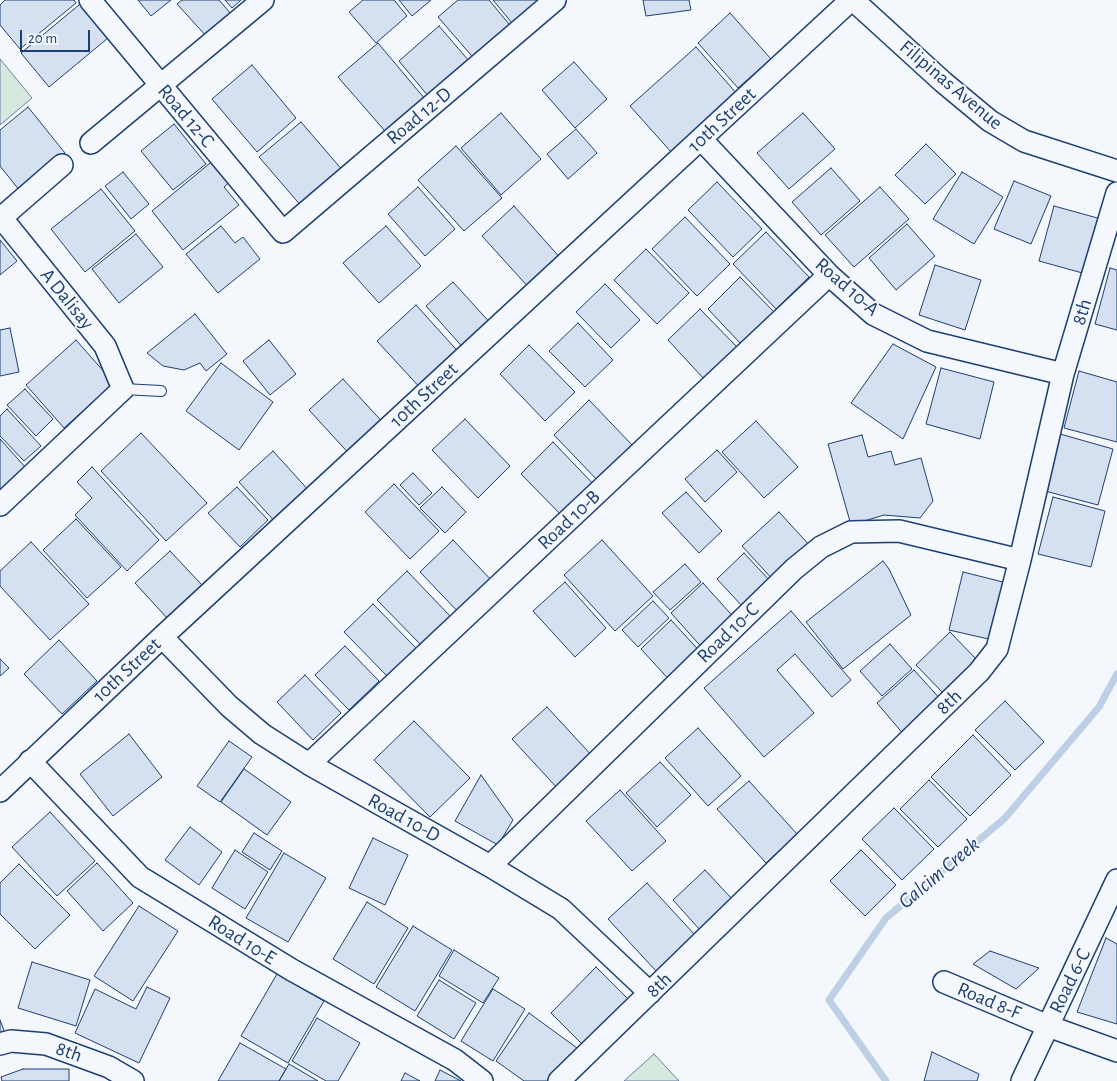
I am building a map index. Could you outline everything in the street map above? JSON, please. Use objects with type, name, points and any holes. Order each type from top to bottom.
[{"type":"street","name":"Road 12-C","points":[[90,0],[283,232]]},
{"type":"street","points":[[91,144],[264,0]]},
{"type":"street","name":"Road 12-D","points":[[283,232],[556,0]]},
{"type":"street","name":"10th Street","points":[[0,791],[162,637],[852,0]]},
{"type":"street","name":"Filipinas Avenue","points":[[852,0],[990,122],[1024,141],[1117,171]]},
{"type":"street","name":"Road 10-A","points":[[701,139],[829,274],[873,314],[927,341],[1063,374]]},
{"type":"street","points":[[1,217],[62,166]]},
{"type":"street","name":"8th","points":[[559,1081],[979,672],[997,649],[1020,560],[1063,374],[1117,193]]},
{"type":"street","name":"A Dalisay","points":[[1,217],[105,346],[123,389]]},
{"type":"street","name":"Road 10-B","points":[[309,764],[829,274]]},
{"type":"street","points":[[0,505],[123,389]]},
{"type":"street","name":"Road 10-C","points":[[490,866],[787,576],[821,547],[851,532],[899,531],[1020,560]]},
{"type":"street","name":"Road 10-D","points":[[162,637],[228,706],[262,734],[309,764],[490,866],[561,909],[650,993]]},
{"type":"street","name":"Road 10-E","points":[[30,761],[140,876],[292,970],[456,1060],[482,1081]]},
{"type":"street","name":"Road 6-C","points":[[1022,1081],[1117,880]]},
{"type":"street","name":"Road 8-F","points":[[944,982],[1048,1026],[1117,1051]]},
{"type":"street","name":"8th","points":[[0,1044],[11,1041],[46,1044],[109,1067],[133,1081]]},
{"type":"lane","points":[[123,389],[161,391]]},
{"type":"shaded area","points":[[0,59],[32,98],[0,125]]},
{"type":"shaded area","points":[[654,1054],[679,1081],[624,1081]]},
{"type":"building","points":[[5,0],[74,0],[76,3],[20,49],[0,25],[0,5]]},
{"type":"building","points":[[85,0],[114,33],[49,87],[21,53]]},
{"type":"building","points":[[138,0],[171,0],[151,16]]},
{"type":"building","points":[[182,0],[219,0],[231,14],[207,37],[177,4]]},
{"type":"building","points":[[225,0],[241,0],[232,8]]},
{"type":"building","points":[[363,0],[394,0],[407,16],[376,43],[349,12]]},
{"type":"building","points":[[399,0],[431,0],[412,16]]},
{"type":"building","points":[[458,0],[489,0],[514,30],[477,62],[438,17]]},
{"type":"building","points":[[493,0],[551,0],[517,29]]},
{"type":"building","points":[[643,0],[689,0],[691,10],[646,16]]},
{"type":"building","points":[[730,13],[771,59],[738,88],[698,43]]},
{"type":"building","points":[[439,26],[475,68],[434,103],[399,61]]},
{"type":"building","points":[[378,43],[430,105],[391,138],[338,77]]},
{"type":"building","points":[[696,47],[737,94],[672,153],[630,106]]},
{"type":"building","points":[[574,62],[607,99],[575,128],[542,90]]},
{"type":"building","points":[[252,65],[296,118],[257,152],[212,99]]},
{"type":"building","points":[[28,107],[65,153],[20,191],[0,166],[0,130]]},
{"type":"building","points":[[501,113],[541,159],[501,195],[461,148]]},
{"type":"building","points":[[803,113],[835,149],[789,189],[757,153]]},
{"type":"building","points":[[301,122],[344,172],[303,208],[259,157]]},
{"type":"building","points":[[174,124],[206,164],[173,190],[141,151]]},
{"type":"building","points":[[576,129],[597,153],[568,179],[547,154]]},
{"type":"building","points":[[926,144],[956,174],[925,204],[895,175]]},
{"type":"building","points":[[456,146],[502,198],[464,231],[418,180]]},
{"type":"building","points":[[215,159],[232,180],[224,187],[239,205],[183,250],[152,211]]},
{"type":"building","points":[[831,168],[860,201],[821,235],[792,202]]},
{"type":"building","points":[[123,172],[149,204],[131,219],[105,186]]},
{"type":"building","points":[[962,172],[1003,197],[974,244],[933,219]]},
{"type":"building","points":[[1014,181],[1051,196],[1031,244],[994,229]]},
{"type":"building","points":[[717,182],[762,229],[733,257],[688,210]]},
{"type":"building","points":[[418,187],[455,229],[425,256],[388,214]]},
{"type":"building","points":[[880,187],[909,219],[854,267],[825,235]]},
{"type":"building","points":[[101,189],[135,231],[85,272],[51,229]]},
{"type":"building","points":[[514,206],[563,261],[531,290],[482,236]]},
{"type":"building","points":[[1054,206],[1101,219],[1086,274],[1039,261]]},
{"type":"building","points":[[685,217],[730,264],[697,296],[652,249]]},
{"type":"building","points":[[907,224],[935,256],[896,290],[869,258]]},
{"type":"building","points":[[221,226],[235,243],[243,237],[260,259],[218,293],[186,254]]},
{"type":"building","points":[[386,226],[421,266],[379,303],[343,263]]},
{"type":"building","points":[[766,232],[809,277],[776,309],[733,264]]},
{"type":"building","points":[[136,234],[163,267],[119,303],[92,269]]},
{"type":"building","points":[[0,240],[17,261],[0,275]]},
{"type":"building","points":[[646,249],[689,293],[657,324],[614,280]]},
{"type":"building","points":[[935,265],[981,280],[965,330],[919,315]]},
{"type":"building","points":[[1110,268],[1117,270],[1117,330],[1095,324]]},
{"type":"building","points":[[740,277],[774,312],[741,344],[708,309]]},
{"type":"building","points":[[453,282],[493,326],[466,351],[426,306]]},
{"type":"building","points":[[605,284],[640,320],[611,348],[576,312]]},
{"type":"building","points":[[416,305],[463,357],[424,392],[377,341]]},
{"type":"building","points":[[700,309],[737,347],[704,379],[668,340]]},
{"type":"building","points":[[195,314],[227,354],[206,371],[200,363],[184,370],[163,366],[147,353]]},
{"type":"building","points":[[578,323],[613,360],[585,387],[549,351]]},
{"type":"building","points":[[10,328],[19,372],[0,376],[0,330]]},
{"type":"building","points":[[76,340],[114,383],[64,428],[26,385]]},
{"type":"building","points":[[269,340],[296,374],[270,395],[243,361]]},
{"type":"building","points":[[893,344],[936,367],[903,439],[851,403]]},
{"type":"building","points":[[529,345],[575,392],[545,421],[500,374]]},
{"type":"building","points":[[221,363],[273,402],[239,450],[186,411]]},
{"type":"building","points":[[941,368],[994,382],[980,439],[926,424]]},
{"type":"building","points":[[1079,371],[1117,382],[1117,442],[1064,428]]},
{"type":"building","points":[[343,379],[387,427],[353,458],[309,410]]},
{"type":"building","points":[[25,389],[53,419],[36,436],[7,405]]},
{"type":"building","points":[[589,400],[634,447],[599,482],[554,435]]},
{"type":"building","points":[[7,409],[41,446],[24,461],[0,436],[0,416]]},
{"type":"building","points":[[465,419],[510,466],[478,498],[432,450]]},
{"type":"building","points":[[756,421],[798,467],[764,498],[722,452]]},
{"type":"building","points":[[141,433],[207,503],[166,541],[101,471]]},
{"type":"building","points":[[1060,434],[1113,449],[1098,505],[1045,491]]},
{"type":"building","points":[[862,435],[868,457],[891,451],[895,465],[921,458],[933,501],[920,518],[884,515],[851,525],[828,444]]},
{"type":"building","points":[[0,439],[26,468],[0,492]]},
{"type":"building","points":[[553,442],[599,490],[567,521],[521,474]]},
{"type":"building","points":[[717,450],[737,472],[705,502],[685,479]]},
{"type":"building","points":[[273,451],[311,493],[277,524],[239,482]]},
{"type":"building","points":[[92,467],[159,540],[127,571],[75,515],[92,498],[77,482]]},
{"type":"building","points":[[413,473],[432,493],[419,505],[400,485]]},
{"type":"building","points":[[394,484],[439,531],[410,559],[365,512]]},
{"type":"building","points":[[237,487],[268,520],[240,547],[208,513]]},
{"type":"building","points":[[442,487],[466,512],[445,533],[420,508]]},
{"type":"building","points":[[686,492],[722,531],[699,553],[662,513]]},
{"type":"building","points":[[1053,497],[1105,511],[1091,567],[1038,554]]},
{"type":"building","points":[[779,512],[812,548],[775,582],[742,546]]},
{"type":"building","points":[[76,519],[121,567],[87,598],[43,550]]},
{"type":"building","points":[[453,540],[496,585],[463,617],[420,572]]},
{"type":"building","points":[[602,540],[653,596],[615,631],[564,575]]},
{"type":"building","points":[[31,542],[89,604],[50,640],[0,586],[0,571]]},
{"type":"building","points":[[170,551],[202,585],[167,618],[135,583]]},
{"type":"building","points":[[744,553],[771,582],[743,607],[717,579]]},
{"type":"building","points":[[883,561],[889,569],[911,615],[843,669],[806,622]]},
{"type":"building","points":[[685,564],[701,582],[670,610],[653,592]]},
{"type":"building","points":[[407,571],[450,616],[421,645],[377,600]]},
{"type":"building","points":[[963,572],[1007,583],[993,640],[949,630]]},
{"type":"building","points":[[565,582],[606,628],[575,657],[533,611]]},
{"type":"building","points":[[703,583],[738,622],[706,652],[671,613]]},
{"type":"building","points":[[653,601],[669,618],[638,647],[622,630]]},
{"type":"building","points":[[373,604],[416,648],[387,676],[344,632]]},
{"type":"building","points":[[791,611],[851,680],[832,697],[795,654],[777,670],[814,713],[764,757],[704,688]]},
{"type":"building","points":[[671,620],[704,656],[673,684],[641,649]]},
{"type":"building","points":[[950,632],[977,660],[943,693],[916,665]]},
{"type":"building","points":[[59,640],[97,681],[62,714],[24,674]]},
{"type":"building","points":[[890,644],[912,669],[882,696],[860,671]]},
{"type":"building","points":[[345,646],[379,681],[349,710],[315,675]]},
{"type":"building","points":[[0,659],[9,668],[0,676]]},
{"type":"building","points":[[914,670],[943,702],[905,736],[877,703]]},
{"type":"building","points":[[305,675],[341,713],[313,740],[277,702]]},
{"type":"building","points":[[1005,701],[1044,742],[1015,770],[975,730]]},
{"type":"building","points":[[547,707],[595,759],[560,791],[512,739]]},
{"type":"building","points":[[414,721],[470,778],[430,817],[374,760]]},
{"type":"building","points":[[698,728],[741,776],[708,806],[665,758]]},
{"type":"building","points":[[129,734],[162,777],[113,816],[80,774]]},
{"type":"building","points":[[973,735],[1011,775],[970,816],[931,777]]},
{"type":"building","points":[[229,741],[252,757],[220,802],[197,786]]},
{"type":"building","points":[[660,762],[691,795],[657,827],[626,793]]},
{"type":"building","points":[[244,769],[291,802],[267,835],[221,802]]},
{"type":"building","points":[[481,775],[513,820],[498,845],[455,821]]},
{"type":"building","points":[[929,780],[967,819],[938,847],[900,809]]},
{"type":"building","points":[[749,781],[797,834],[766,863],[717,809]]},
{"type":"building","points":[[620,790],[666,841],[632,871],[586,821]]},
{"type":"building","points":[[894,808],[934,849],[902,880],[862,839]]},
{"type":"building","points":[[50,812],[95,861],[57,896],[12,847]]},
{"type":"building","points":[[190,827],[222,852],[199,885],[165,860]]},
{"type":"building","points":[[254,833],[282,851],[270,870],[242,852]]},
{"type":"building","points":[[373,838],[408,855],[385,905],[349,888]]},
{"type":"building","points":[[235,850],[268,872],[245,909],[212,888]]},
{"type":"building","points":[[861,850],[896,885],[865,916],[830,881]]},
{"type":"building","points":[[284,853],[326,878],[288,942],[246,918]]},
{"type":"building","points":[[97,863],[133,903],[103,931],[67,891]]},
{"type":"building","points":[[19,864],[70,915],[35,949],[0,914],[0,883]]},
{"type":"building","points":[[705,870],[733,900],[701,931],[673,900]]},
{"type":"building","points":[[647,883],[695,935],[656,971],[608,919]]},
{"type":"building","points":[[367,902],[408,928],[374,984],[333,959]]},
{"type":"building","points":[[139,906],[178,931],[133,1001],[94,976]]},
{"type":"building","points":[[413,926],[452,950],[415,1011],[376,987]]},
{"type":"building","points":[[1106,938],[1117,944],[1117,1024],[1077,1012]]},
{"type":"building","points":[[454,950],[499,978],[483,1003],[439,976]]},
{"type":"building","points":[[990,951],[1039,968],[1016,989],[973,964]]},
{"type":"building","points":[[32,962],[90,980],[76,1026],[18,1008]]},
{"type":"building","points":[[596,967],[631,1002],[586,1048],[551,1013]]},
{"type":"building","points":[[277,974],[324,1001],[288,1063],[241,1036]]},
{"type":"building","points":[[439,980],[476,1003],[454,1039],[417,1016]]},
{"type":"building","points":[[147,987],[170,998],[139,1063],[75,1033],[95,989],[136,1009]]},
{"type":"building","points":[[493,989],[525,1009],[493,1061],[461,1041]]},
{"type":"building","points":[[529,1013],[577,1048],[553,1081],[524,1081],[496,1061]]},
{"type":"building","points":[[317,1018],[360,1043],[338,1081],[326,1081],[292,1061]]},
{"type":"building","points":[[0,1020],[5,1033],[0,1036]]},
{"type":"building","points":[[240,1043],[286,1069],[279,1081],[218,1081]]},
{"type":"building","points":[[932,1052],[979,1074],[977,1081],[924,1081]]},
{"type":"building","points":[[289,1064],[318,1081],[279,1081]]},
{"type":"building","points":[[23,1069],[69,1069],[69,1081],[2,1081],[1,1077]]},
{"type":"building","points":[[440,1070],[461,1081],[435,1081]]},
{"type":"building","points":[[405,1073],[420,1081],[401,1081]]},
{"type":"waterway","name":"Galcim Creek","points":[[886,1081],[829,1000],[886,918],[1005,818],[1099,707],[1117,674]]}]
